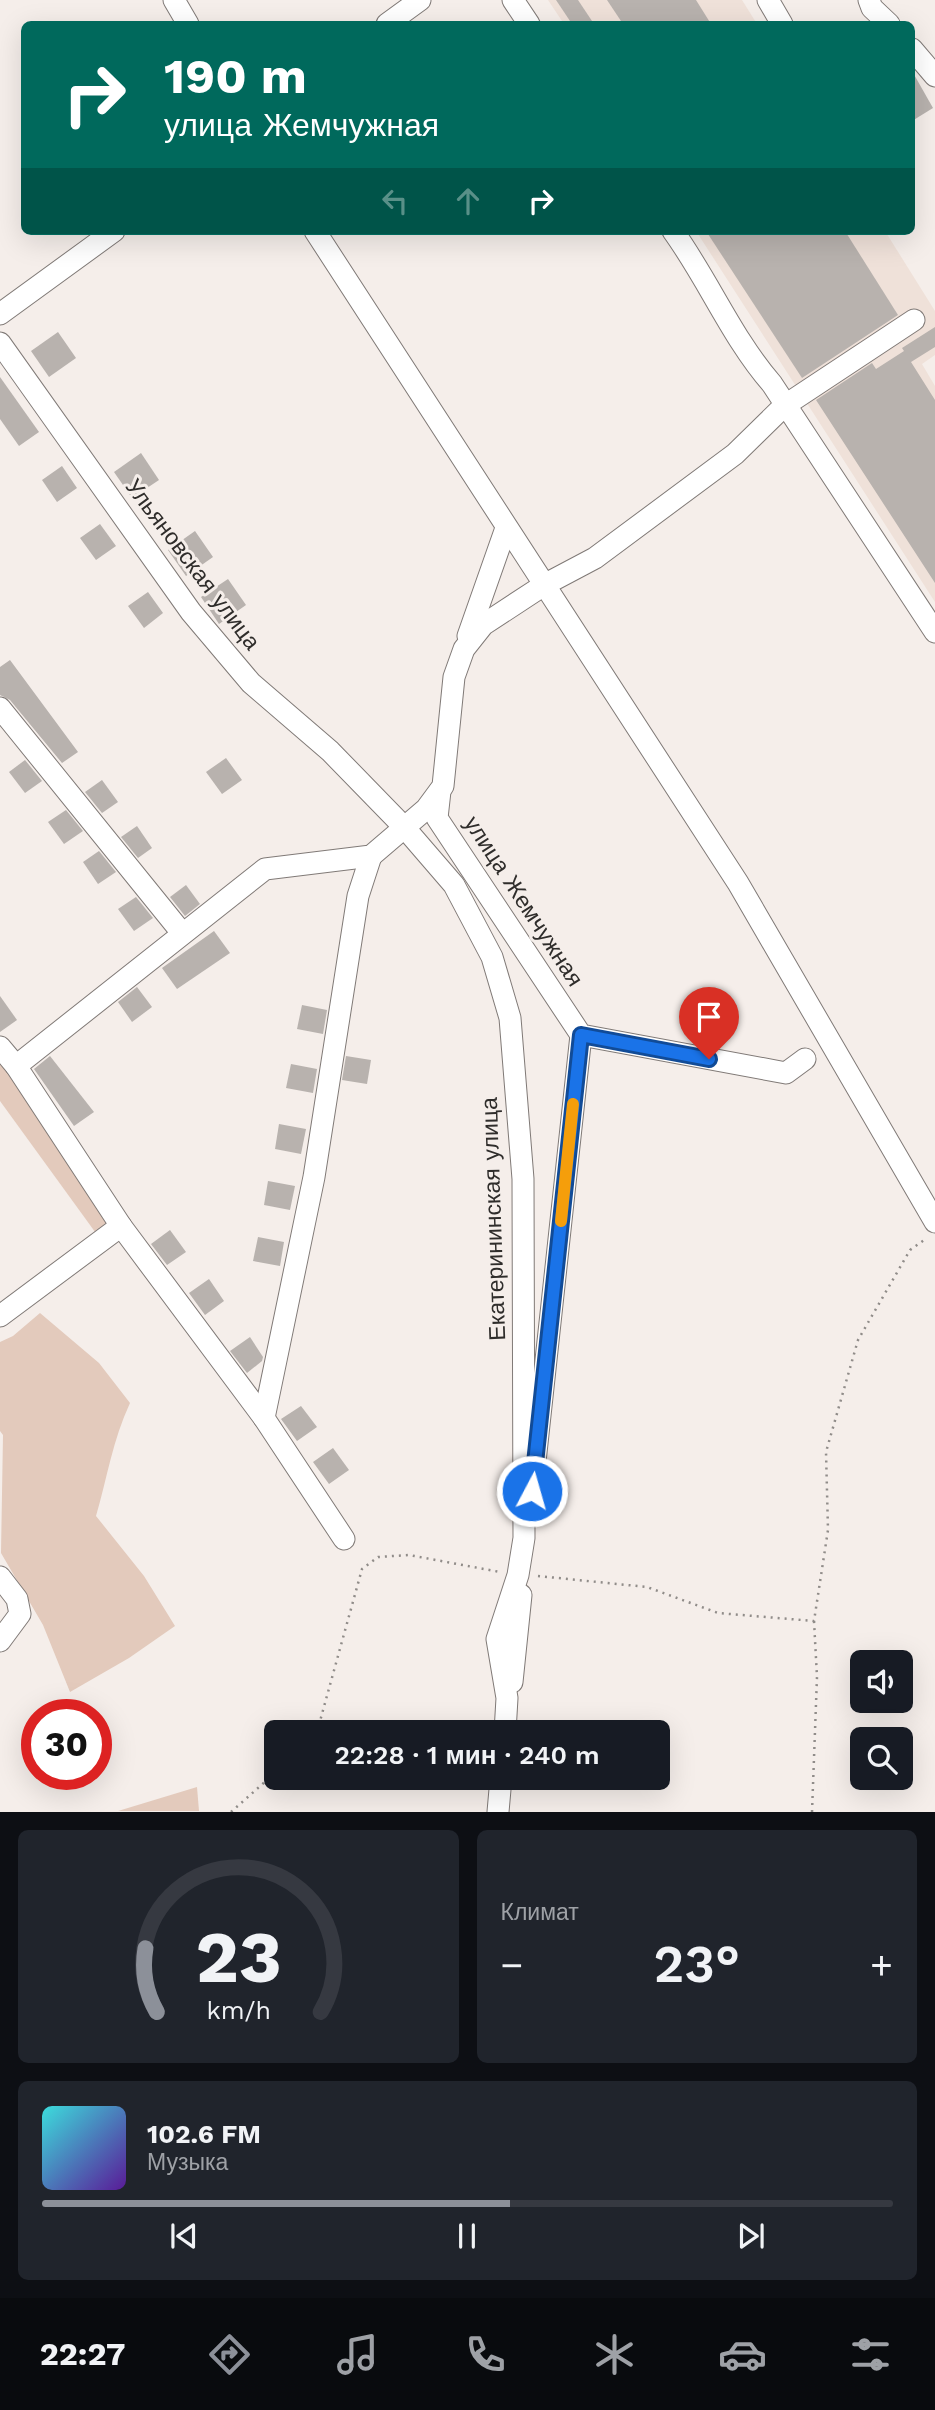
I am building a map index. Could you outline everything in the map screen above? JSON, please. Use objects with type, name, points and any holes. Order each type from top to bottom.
[{"type":"street","points":[[174,0],[186,21]]},
{"type":"street","points":[[391,21],[420,0]]},
{"type":"street","points":[[768,0],[780,21]]},
{"type":"street","points":[[869,0],[881,21]]},
{"type":"street","points":[[516,1],[527,21]]},
{"type":"street","points":[[915,53],[935,76]]},
{"type":"street","points":[[4,304],[108,235]]},
{"type":"street","points":[[318,235],[737,883],[935,1222]]},
{"type":"street","points":[[676,235],[692,257],[748,357],[772,384],[935,632]]},
{"type":"street","points":[[264,1418],[314,1177],[358,896],[371,856],[426,809],[443,786],[454,677],[464,649],[483,625],[544,585],[595,558],[735,454],[784,406],[914,320]]},
{"type":"street","name":"Ульяновская улица","points":[[0,343],[191,612],[251,683],[330,751],[404,827],[454,885]]},
{"type":"street","name":"улица Жемчужная","points":[[506,528],[454,677],[437,818],[581,1035]]},
{"type":"street","points":[[0,708],[182,933]]},
{"type":"street","points":[[16,1066],[265,869],[371,856]]},
{"type":"street","name":"Екатерининская улица","points":[[454,885],[492,957],[510,1018],[523,1179],[524,1538],[518,1575],[497,1639],[507,1698],[506,1720]]},
{"type":"street","points":[[581,1035],[786,1073],[805,1059]]},
{"type":"street","name":"Екатерининская улица","points":[[507,1720],[581,1035]]},
{"type":"street","points":[[0,1048],[16,1066],[121,1226],[264,1418],[344,1539]]},
{"type":"street","points":[[0,1316],[121,1226]]},
{"type":"street","points":[[0,1577],[17,1599],[20,1614],[0,1641]]},
{"type":"path","points":[[812,1811],[817,1677],[814,1621],[828,1530],[826,1452],[858,1340],[910,1250],[935,1232]]},
{"type":"path","points":[[320,1720],[362,1569],[378,1557],[409,1555],[518,1575],[567,1577],[646,1587],[718,1613],[814,1621]]},
{"type":"path","points":[[231,1811],[264,1782]]},
{"type":"shaded area","points":[[548,0],[742,0],[755,21],[562,21]]},
{"type":"shaded area","points":[[699,235],[888,235],[935,311],[935,355],[922,364],[935,386],[935,602]]},
{"type":"shaded area","points":[[0,1049],[113,1223],[98,1236],[0,1101]]},
{"type":"shaded area","points":[[40,1313],[99,1363],[130,1403],[115,1445],[96,1516],[144,1576],[175,1626],[129,1658],[70,1692],[43,1625],[1,1553],[3,1435],[0,1431],[0,1342],[13,1336]]},
{"type":"shaded area","points":[[197,1787],[199,1811],[118,1811]]},
{"type":"building","points":[[556,0],[578,0],[592,21],[570,21]]},
{"type":"building","points":[[607,0],[696,0],[709,21],[621,21]]},
{"type":"building","points":[[915,76],[933,108],[915,119]]},
{"type":"building","points":[[709,235],[848,235],[898,315],[802,378]]},
{"type":"building","points":[[935,327],[935,347],[911,362],[935,400],[935,583],[816,400],[872,363],[876,369]]},
{"type":"building","points":[[58,332],[76,358],[49,377],[31,351]]},
{"type":"building","points":[[0,377],[39,432],[19,446],[0,419]]},
{"type":"building","points":[[141,453],[159,480],[132,498],[114,472]]},
{"type":"building","points":[[62,466],[77,488],[57,502],[42,480]]},
{"type":"building","points":[[100,524],[116,546],[96,560],[80,538]]},
{"type":"building","points":[[195,531],[213,557],[186,576],[168,550]]},
{"type":"building","points":[[228,579],[246,605],[219,624],[201,597]]},
{"type":"building","points":[[148,592],[163,613],[144,628],[128,606]]},
{"type":"building","points":[[10,660],[78,752],[62,763],[10,700],[0,695],[0,667]]},
{"type":"building","points":[[226,758],[242,780],[222,794],[206,772]]},
{"type":"building","points":[[25,760],[42,781],[25,793],[9,772]]},
{"type":"building","points":[[102,780],[118,802],[102,813],[85,792]]},
{"type":"building","points":[[66,810],[83,831],[64,844],[48,822]]},
{"type":"building","points":[[137,826],[152,848],[138,858],[121,837]]},
{"type":"building","points":[[99,851],[116,872],[98,884],[83,862]]},
{"type":"building","points":[[186,885],[200,904],[185,916],[170,897]]},
{"type":"building","points":[[136,897],[153,918],[134,931],[118,909]]},
{"type":"building","points":[[214,931],[230,953],[177,989],[162,968]]},
{"type":"building","points":[[137,987],[152,1007],[132,1022],[118,1002]]},
{"type":"building","points":[[0,996],[17,1020],[0,1032]]},
{"type":"building","points":[[302,1005],[327,1010],[323,1034],[297,1029]]},
{"type":"building","points":[[50,1056],[94,1112],[74,1126],[34,1069]]},
{"type":"building","points":[[346,1056],[371,1060],[367,1084],[342,1080]]},
{"type":"building","points":[[291,1064],[317,1069],[313,1093],[286,1088]]},
{"type":"building","points":[[279,1124],[306,1129],[301,1154],[275,1149]]},
{"type":"building","points":[[268,1181],[295,1186],[290,1210],[264,1205]]},
{"type":"building","points":[[170,1230],[186,1252],[167,1265],[151,1244]]},
{"type":"building","points":[[258,1237],[284,1242],[280,1266],[253,1261]]},
{"type":"building","points":[[209,1279],[224,1301],[205,1315],[189,1293]]},
{"type":"building","points":[[250,1337],[263,1357],[262,1361],[247,1373],[230,1351]]},
{"type":"building","points":[[301,1406],[317,1427],[297,1441],[281,1419]]},
{"type":"building","points":[[333,1448],[349,1470],[329,1484],[313,1462]]},
{"type":"slow traffic","points":[[561,1221],[573,1104]]},
{"type":"route","points":[[532,1491],[581,1035],[709,1059]]}]
